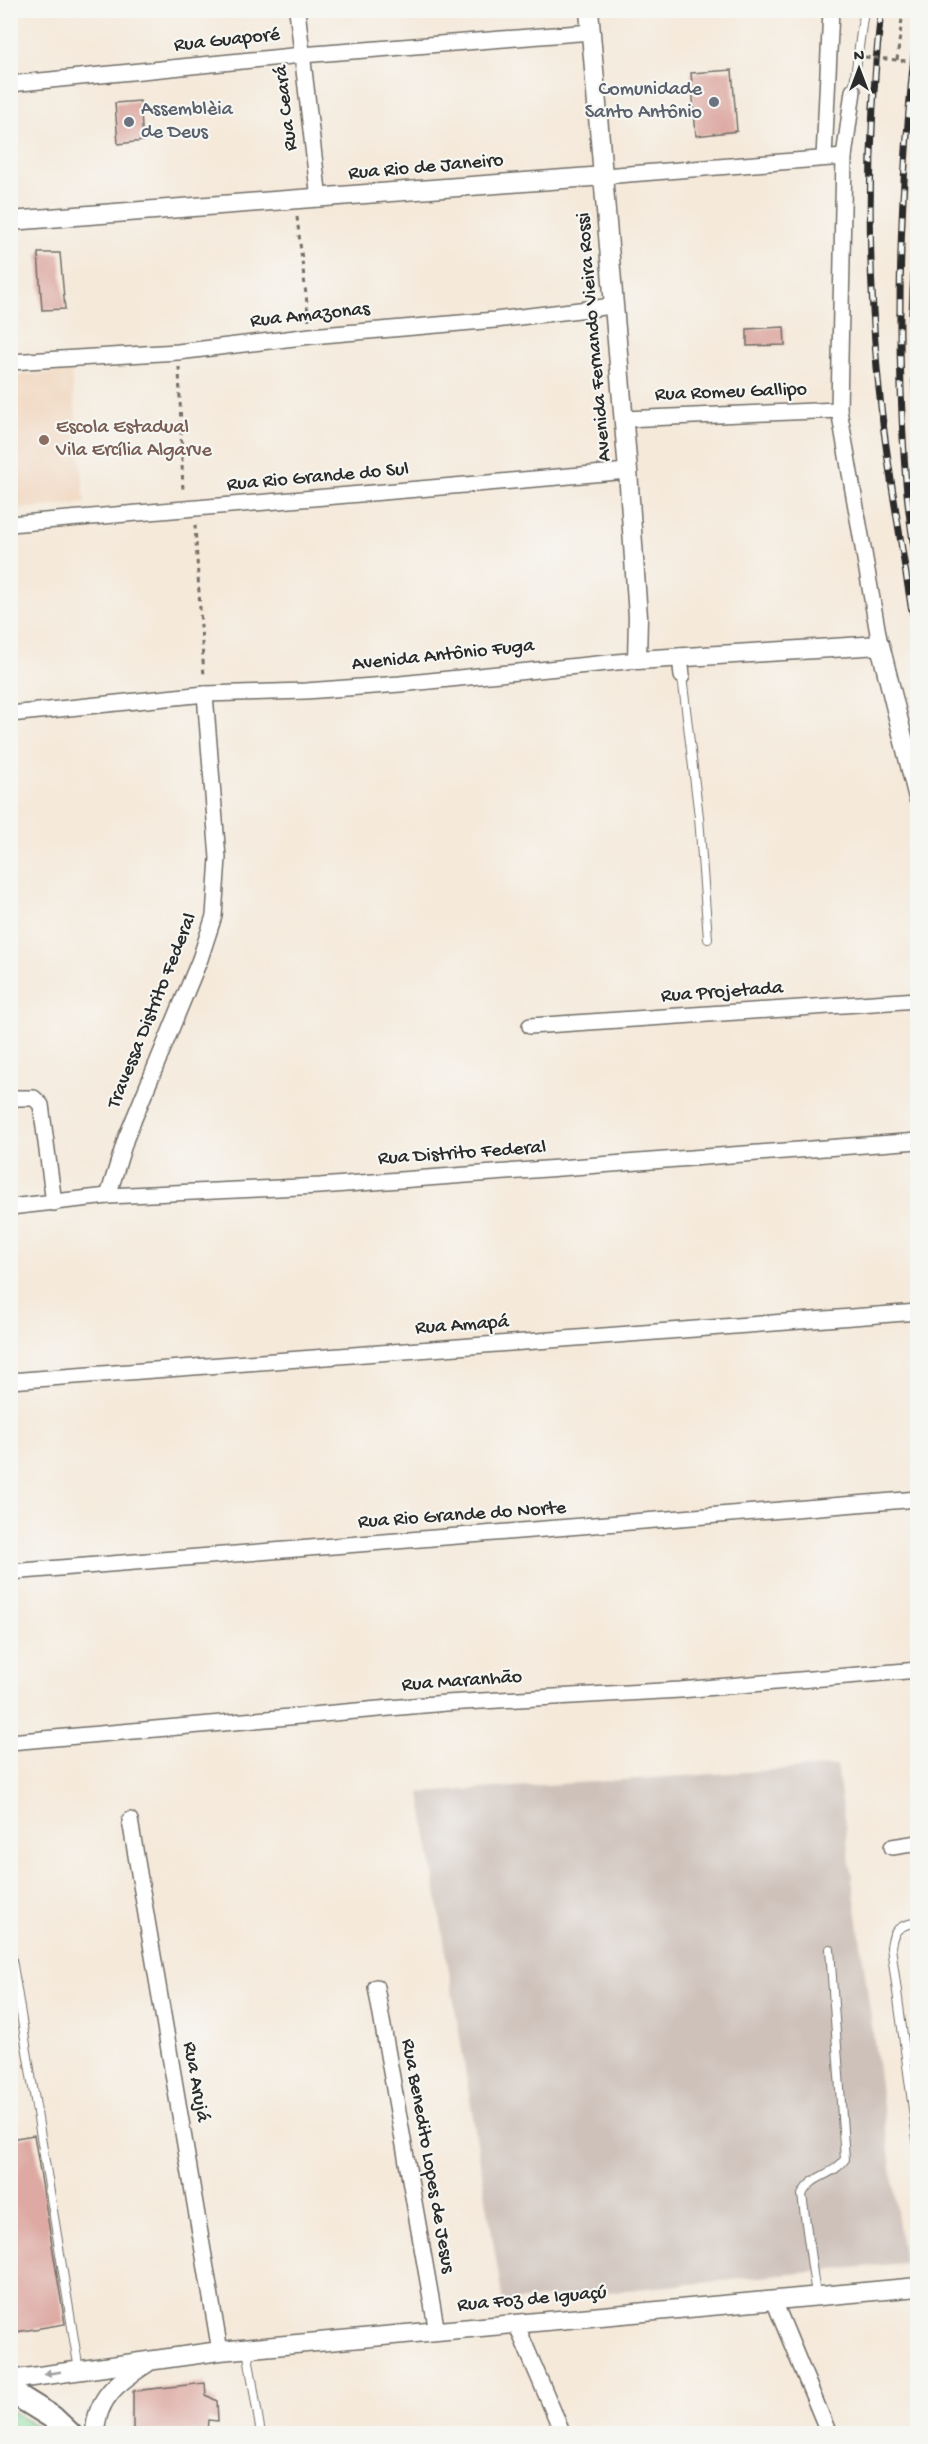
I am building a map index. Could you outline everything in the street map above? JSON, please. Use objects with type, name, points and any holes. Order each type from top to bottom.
[{"type":"main road","points":[[10,2391],[52,2417],[70,2433]]},
{"type":"street","name":"Rua Ceará","points":[[297,10],[319,200]]},
{"type":"street","name":"Avenida Fernando Vieira Rossi","points":[[590,10],[628,471],[638,617],[637,660]]},
{"type":"street","points":[[824,158],[831,10]]},
{"type":"street","name":"Rua Guaporé","points":[[10,84],[302,55],[591,32]]},
{"type":"street","points":[[853,91],[844,157],[839,410],[880,645],[918,798]]},
{"type":"street","name":"Rua Rio de Janeiro","points":[[10,221],[319,200],[844,157]]},
{"type":"street","name":"Rua Amazonas","points":[[10,362],[178,352],[311,336],[495,320],[613,306]]},
{"type":"street","name":"Rua Romeu Gallipo","points":[[624,419],[839,410]]},
{"type":"street","name":"Rua Rio Grande do Sul","points":[[10,524],[628,471]]},
{"type":"street","name":"Avenida Antônio Fuga","points":[[10,714],[205,694],[306,691],[400,684],[680,656],[880,645]]},
{"type":"street","points":[[680,656],[682,676]]},
{"type":"street","name":"Travessa Distrito Federal","points":[[108,1196],[130,1128],[200,959],[214,916],[218,858],[205,694]]},
{"type":"street","name":"Rua Projetada","points":[[530,1026],[918,1000]]},
{"type":"street","points":[[10,1098],[34,1098],[41,1105],[54,1203]]},
{"type":"street","name":"Rua Distrito Federal","points":[[10,1207],[108,1196],[320,1186],[918,1141]]},
{"type":"street","name":"Rua Amapá","points":[[10,1381],[918,1312]]},
{"type":"street","name":"Rua Rio Grande do Norte","points":[[10,1572],[918,1499]]},
{"type":"street","name":"Rua Maranhão","points":[[10,1742],[446,1703],[680,1690],[918,1670]]},
{"type":"street","name":"Rua Arujá","points":[[130,1820],[220,2352]]},
{"type":"street","points":[[892,1847],[918,1843]]},
{"type":"street","name":"Rua Benedito Lopes de Jesus","points":[[376,1987],[437,2332]]},
{"type":"street","name":"Rua Foz de Iguaçú","points":[[10,2380],[247,2349],[918,2287]]},
{"type":"street","points":[[774,2301],[829,2433]]},
{"type":"street","points":[[516,2324],[563,2433]]},
{"type":"street","name":"Rua Foz de Iguaçú","points":[[95,2433],[97,2413],[103,2399],[118,2382],[151,2360]]},
{"type":"lane","points":[[853,91],[864,10]]},
{"type":"lane","points":[[682,676],[699,817],[708,939]]},
{"type":"lane","points":[[918,1922],[898,1927],[892,1934],[891,1947],[918,2146]]},
{"type":"lane","points":[[816,2297],[802,2194],[807,2184],[840,2167],[845,2159],[830,1949]]},
{"type":"lane","points":[[11,1953],[79,2370]]},
{"type":"lane","points":[[247,2349],[261,2433]]},
{"type":"path","points":[[897,60],[903,10]]},
{"type":"path","points":[[865,57],[918,62]]},
{"type":"path","points":[[295,200],[311,336]]},
{"type":"path","points":[[178,352],[205,694]]},
{"type":"shaded area","name":"Escola Estadual Vila Ercília Algarve","points":[[71,371],[85,503],[11,510],[11,376]]},
{"type":"shaded area","points":[[837,1766],[904,2263],[503,2302],[420,1793]]},
{"type":"green space","points":[[11,2411],[48,2433],[11,2433]]},
{"type":"building","name":"Comunidade Santo Antônio","points":[[732,70],[737,131],[696,136],[691,73]]},
{"type":"building","name":"Assemblèia de Deus","points":[[140,101],[143,141],[118,144],[115,103]]},
{"type":"building","points":[[38,253],[60,253],[65,309],[42,310]]},
{"type":"building","points":[[784,327],[785,345],[747,346],[747,329]]},
{"type":"building","points":[[34,2135],[65,2324],[10,2333],[10,2139]]},
{"type":"building","points":[[205,2383],[206,2395],[217,2401],[218,2421],[208,2420],[207,2431],[133,2432],[133,2391]]},
{"type":"railway","points":[[881,10],[871,144],[870,234],[874,324],[888,458],[911,606],[918,631]]},
{"type":"railway","points":[[918,20],[905,157],[900,295],[904,456],[918,569]]},
{"type":"railway","points":[[918,182],[912,314],[918,454]]},
{"type":"place","name":"Comunidade Santo Antônio","points":[[714,102]]},
{"type":"place","name":"Assemblèia de Deus","points":[[129,122]]},
{"type":"place","name":"Escola Estadual Vila Ercília Algarve","points":[[44,440]]}]
